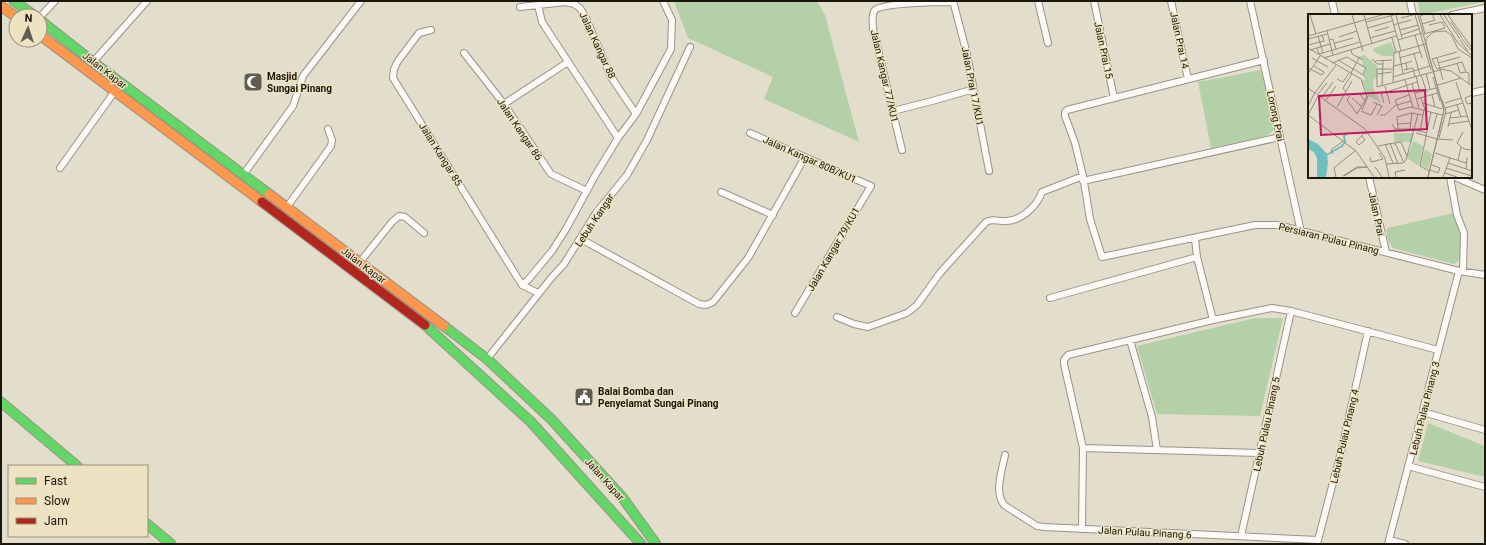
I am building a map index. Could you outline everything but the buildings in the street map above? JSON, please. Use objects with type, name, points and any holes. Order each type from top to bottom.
[{"type":"main road","points":[[14,1],[24,8]]},
{"type":"main road","name":"Jalan Kapar","points":[[48,25],[93,62],[487,359],[551,419],[622,497],[656,544]]},
{"type":"main road","name":"Jalan Kapar","points":[[48,41],[429,328],[531,422],[640,544]]},
{"type":"main road","points":[[1,402],[76,465]]},
{"type":"main road","points":[[148,525],[171,544]]},
{"type":"street","points":[[48,9],[55,1]]},
{"type":"street","points":[[93,62],[147,1]]},
{"type":"street","points":[[243,175],[293,106],[303,76],[361,1]]},
{"type":"street","points":[[538,294],[522,285],[552,251],[566,229],[618,138],[636,114],[670,49],[672,20],[663,1]]},
{"type":"street","name":"Jalan Prai 17/KU1","points":[[953,1],[974,89],[989,171]]},
{"type":"street","name":"Jalan Kangar 77/KU1","points":[[902,150],[873,29],[874,11],[880,7],[953,1]]},
{"type":"street","points":[[1038,1],[1048,43]]},
{"type":"street","name":"Jalan Prai 15","points":[[1094,1],[1114,98]]},
{"type":"street","name":"Jalan Prai 14","points":[[1171,1],[1188,79]]},
{"type":"street","name":"Lorong Prai","points":[[1250,1],[1301,232]]},
{"type":"street","points":[[1332,1],[1335,14]]},
{"type":"street","points":[[1410,1],[1413,14]]},
{"type":"street","name":"Jalan Kangar 88","points":[[520,7],[566,2],[574,4],[580,8],[586,18],[611,76],[636,114]]},
{"type":"street","points":[[538,5],[542,22],[618,138]]},
{"type":"street","points":[[1457,14],[1485,8]]},
{"type":"street","name":"Jalan Kangar 85","points":[[430,30],[419,33],[398,61],[394,69],[394,78],[522,285]]},
{"type":"street","name":"Lebuh Kangar","points":[[487,359],[538,294],[564,264],[596,213],[627,175],[647,140],[690,47]]},
{"type":"street","name":"Jalan Kangar 86","points":[[464,53],[504,104],[551,174],[587,191]]},
{"type":"street","points":[[1083,179],[1075,143],[1065,116],[1065,112],[1067,110],[1264,60]]},
{"type":"street","points":[[504,104],[568,62]]},
{"type":"street","points":[[892,111],[974,89]]},
{"type":"street","points":[[1472,93],[1485,90]]},
{"type":"street","points":[[60,168],[115,91]]},
{"type":"street","points":[[287,207],[331,146],[332,140],[328,129]]},
{"type":"street","name":"Jalan Kangar 80B/KU1","points":[[750,133],[870,186]]},
{"type":"street","points":[[837,317],[854,324],[868,327],[907,313],[917,305],[940,273],[986,222],[991,220],[1006,222],[1014,221],[1028,212],[1040,197],[1042,192],[1083,179],[1280,137]]},
{"type":"street","points":[[581,239],[699,304],[706,305],[713,302],[748,258],[774,215],[805,157]]},
{"type":"street","name":"Jalan Prai","points":[[1369,178],[1386,252]]},
{"type":"street","name":"Lebuh Pulau Pinang 3","points":[[1388,542],[1438,350],[1461,271],[1464,233],[1457,214],[1450,178]]},
{"type":"street","points":[[1457,178],[1485,190]]},
{"type":"street","name":"Persiaran Pulau Pinang","points":[[1083,179],[1090,219],[1102,257],[1255,226],[1278,225],[1461,271],[1485,275]]},
{"type":"street","name":"Jalan Kangar 79/KU1","points":[[795,313],[870,186]]},
{"type":"street","points":[[721,192],[774,215]]},
{"type":"street","points":[[360,262],[392,222],[399,216],[405,217],[424,233]]},
{"type":"street","points":[[1195,239],[1197,257],[1213,320]]},
{"type":"street","points":[[1050,298],[1197,257]]},
{"type":"street","points":[[1082,529],[1083,448],[1064,364],[1064,360],[1068,355],[1213,320],[1272,308],[1291,311],[1438,350]]},
{"type":"street","name":"Lebuh Pulau Pinang 5","points":[[1241,536],[1291,311]]},
{"type":"street","name":"Lebuh Pulau Pinang 4","points":[[1318,542],[1342,448],[1368,331]]},
{"type":"street","points":[[1130,340],[1152,417],[1157,450]]},
{"type":"street","points":[[1423,412],[1485,430]]},
{"type":"street","points":[[1083,448],[1259,453]]},
{"type":"street","name":"Jalan Pulau Pinang 6","points":[[1005,455],[999,492],[1000,500],[1004,505],[1037,526],[1241,536],[1318,542]]},
{"type":"street","points":[[1408,466],[1485,487]]},
{"type":"street","points":[[1388,542],[1405,544]]},
{"type":"green space","points":[[674,1],[817,1],[825,15],[859,142],[764,99],[773,77],[688,38]]},
{"type":"green space","points":[[1418,1],[1484,1],[1425,14],[1420,14]]},
{"type":"green space","points":[[1261,70],[1275,129],[1266,136],[1211,148],[1198,82]]},
{"type":"green space","points":[[1454,213],[1460,233],[1462,248],[1461,255],[1454,264],[1393,248],[1387,237],[1387,228]]},
{"type":"green space","points":[[1255,318],[1283,318],[1260,416],[1157,414],[1137,346]]},
{"type":"green space","points":[[1428,423],[1485,446],[1485,477],[1418,461]]},
{"type":"traffic: fast","points":[[14,1],[24,8]]},
{"type":"traffic: fast","points":[[48,26],[93,62],[269,194]]},
{"type":"traffic: fast","points":[[425,325],[531,422],[641,544]]},
{"type":"traffic: fast","points":[[444,326],[487,359],[551,419],[622,497],[656,544]]},
{"type":"traffic: fast","points":[[1,402],[76,465]]},
{"type":"traffic: fast","points":[[148,525],[171,544]]},
{"type":"traffic: slow","points":[[1,6],[8,11]]},
{"type":"traffic: slow","points":[[48,41],[262,202]]},
{"type":"traffic: slow","points":[[269,194],[444,326]]},
{"type":"traffic: jam","points":[[262,202],[425,325]]},
{"type":"place","name":"Masjid Sungai Pinang","points":[[253,82]]},
{"type":"place","name":"Balai Bomba dan Penyelamat Sungai Pinang","points":[[584,397]]}]
